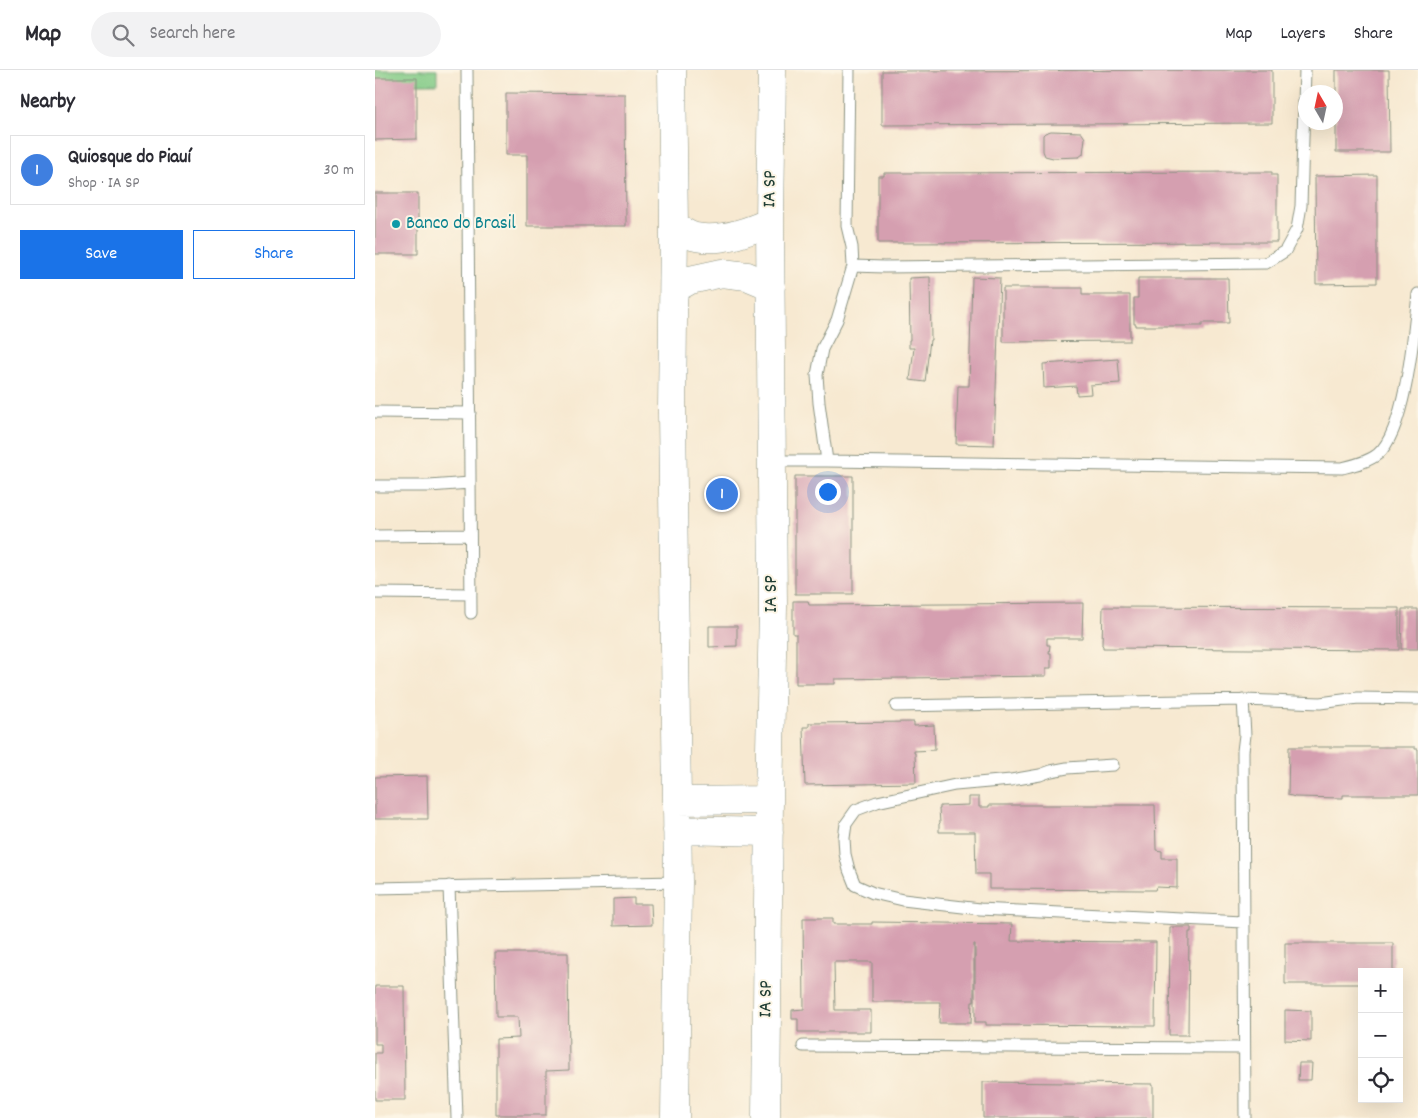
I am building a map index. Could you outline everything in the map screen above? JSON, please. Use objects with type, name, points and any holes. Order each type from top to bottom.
[{"type":"street","points":[[672,70],[674,227],[672,412],[678,882],[675,1118]]},
{"type":"street","name":"IA SP","points":[[767,1118],[769,800],[773,607],[770,222],[772,70]]},
{"type":"street","points":[[674,227],[694,237],[714,238],[752,230],[770,222]]},
{"type":"street","points":[[673,290],[690,280],[722,273],[747,276],[771,286]]},
{"type":"street","points":[[677,801],[769,800]]},
{"type":"street","points":[[677,830],[769,832]]},
{"type":"lane","points":[[467,70],[471,613]]},
{"type":"lane","points":[[827,461],[817,375],[822,348],[837,320],[853,266],[853,247],[847,226],[849,70]]},
{"type":"lane","points":[[853,266],[930,267],[1266,263],[1285,251],[1297,230],[1301,196],[1305,70]]},
{"type":"lane","points":[[772,461],[1342,468],[1362,463],[1378,453],[1387,441],[1398,415],[1410,363],[1418,294]]},
{"type":"lane","points":[[375,412],[469,412]]},
{"type":"lane","points":[[375,486],[429,486],[470,483]]},
{"type":"lane","points":[[375,536],[470,535]]},
{"type":"lane","points":[[375,593],[471,594]]},
{"type":"lane","points":[[896,706],[1243,700],[1320,702],[1358,698],[1418,699]]},
{"type":"lane","points":[[1243,700],[1245,735],[1243,751],[1245,1118]]},
{"type":"lane","points":[[1113,765],[1067,768],[1011,780],[955,786],[877,802],[856,810],[846,824],[844,838],[845,854],[855,885],[873,893],[903,900],[980,909],[1243,922]]},
{"type":"lane","points":[[375,888],[678,882]]},
{"type":"lane","points":[[449,886],[457,1118]]},
{"type":"lane","points":[[803,1046],[1244,1048]]},
{"type":"green space","points":[[375,70],[437,70],[437,84],[375,84]]},
{"type":"building","points":[[1272,70],[1272,123],[882,125],[882,71]]},
{"type":"building","points":[[1336,70],[1389,70],[1390,152],[1336,152],[1336,130],[1343,130],[1343,85],[1336,85]]},
{"type":"building","points":[[375,78],[417,78],[417,139],[375,140]]},
{"type":"building","points":[[506,93],[625,94],[626,226],[527,226],[527,155],[506,155]]},
{"type":"building","points":[[1051,131],[1081,132],[1085,138],[1083,154],[1079,157],[1053,158],[1045,156],[1043,151],[1043,135]]},
{"type":"building","points":[[1272,172],[1272,175],[1277,175],[1277,242],[878,243],[878,176],[884,176],[884,173]]},
{"type":"building","points":[[1377,175],[1377,283],[1316,284],[1315,176]]},
{"type":"building","name":"Banco do Brasil","points":[[375,193],[418,193],[418,254],[375,254]]},
{"type":"building","points":[[930,277],[931,340],[925,382],[910,380],[914,348],[909,348],[909,278]]},
{"type":"building","points":[[972,277],[1000,278],[994,445],[956,444],[958,386],[969,386]]},
{"type":"building","points":[[1138,278],[1228,278],[1229,323],[1202,323],[1202,326],[1136,326],[1134,324],[1134,298],[1138,298]]},
{"type":"building","points":[[1003,288],[1082,288],[1082,295],[1130,295],[1130,341],[1003,342]]},
{"type":"building","points":[[1118,359],[1120,383],[1090,385],[1091,394],[1077,395],[1076,386],[1044,388],[1043,364]]},
{"type":"building","points":[[795,476],[853,476],[853,594],[795,594]]},
{"type":"building","points":[[793,601],[808,601],[809,605],[1083,603],[1082,638],[1047,638],[1047,645],[1050,645],[1051,668],[1046,668],[1046,676],[835,679],[835,684],[796,684],[796,634],[793,634]]},
{"type":"building","points":[[1103,607],[1399,608],[1399,650],[1103,648]]},
{"type":"building","points":[[1402,609],[1418,609],[1418,649],[1401,649]]},
{"type":"building","points":[[709,626],[737,626],[737,646],[709,647]]},
{"type":"building","points":[[914,722],[914,726],[934,725],[935,750],[914,751],[916,783],[805,785],[803,727],[809,727],[809,723]]},
{"type":"building","points":[[1289,747],[1415,747],[1415,749],[1418,749],[1418,795],[1343,795],[1343,798],[1295,797],[1288,795]]},
{"type":"building","points":[[427,776],[428,819],[375,819],[375,777]]},
{"type":"building","points":[[969,797],[979,797],[979,807],[989,807],[989,805],[1155,805],[1156,850],[1162,851],[1162,858],[1177,858],[1177,888],[1156,887],[1155,890],[989,889],[989,874],[976,874],[975,832],[939,832],[940,806],[969,805]]},
{"type":"building","points":[[634,898],[634,904],[651,904],[652,925],[613,926],[613,899]]},
{"type":"building","points":[[803,918],[833,918],[833,924],[872,924],[872,922],[1012,924],[1011,941],[1156,942],[1155,1026],[986,1025],[986,1022],[975,1022],[974,944],[974,1002],[972,1002],[971,1023],[939,1023],[940,1002],[872,1002],[872,962],[834,962],[835,1010],[871,1010],[871,1032],[798,1032],[798,1019],[792,1019],[792,1010],[804,1009]]},
{"type":"building","points":[[1170,927],[1191,927],[1191,932],[1189,932],[1188,1035],[1169,1035]]},
{"type":"building","points":[[1285,943],[1393,943],[1393,968],[1358,968],[1358,984],[1285,984]]},
{"type":"building","points":[[495,953],[568,953],[569,1070],[546,1071],[546,1115],[496,1115],[496,1039],[519,1038],[518,1017],[496,1017]]},
{"type":"building","points":[[375,986],[404,986],[405,1100],[375,1100],[375,1053],[381,1053],[381,1044],[375,1044]]},
{"type":"building","points":[[1285,1010],[1311,1011],[1311,1041],[1285,1040]]},
{"type":"building","points":[[1299,1063],[1312,1063],[1311,1080],[1298,1080]]},
{"type":"building","points":[[983,1082],[1153,1084],[1153,1118],[983,1118]]},
{"type":"place","name":"Banco do Brasil","points":[[396,224]]},
{"type":"place","name":"Quiosque do Piauí","points":[[722,494]]}]
